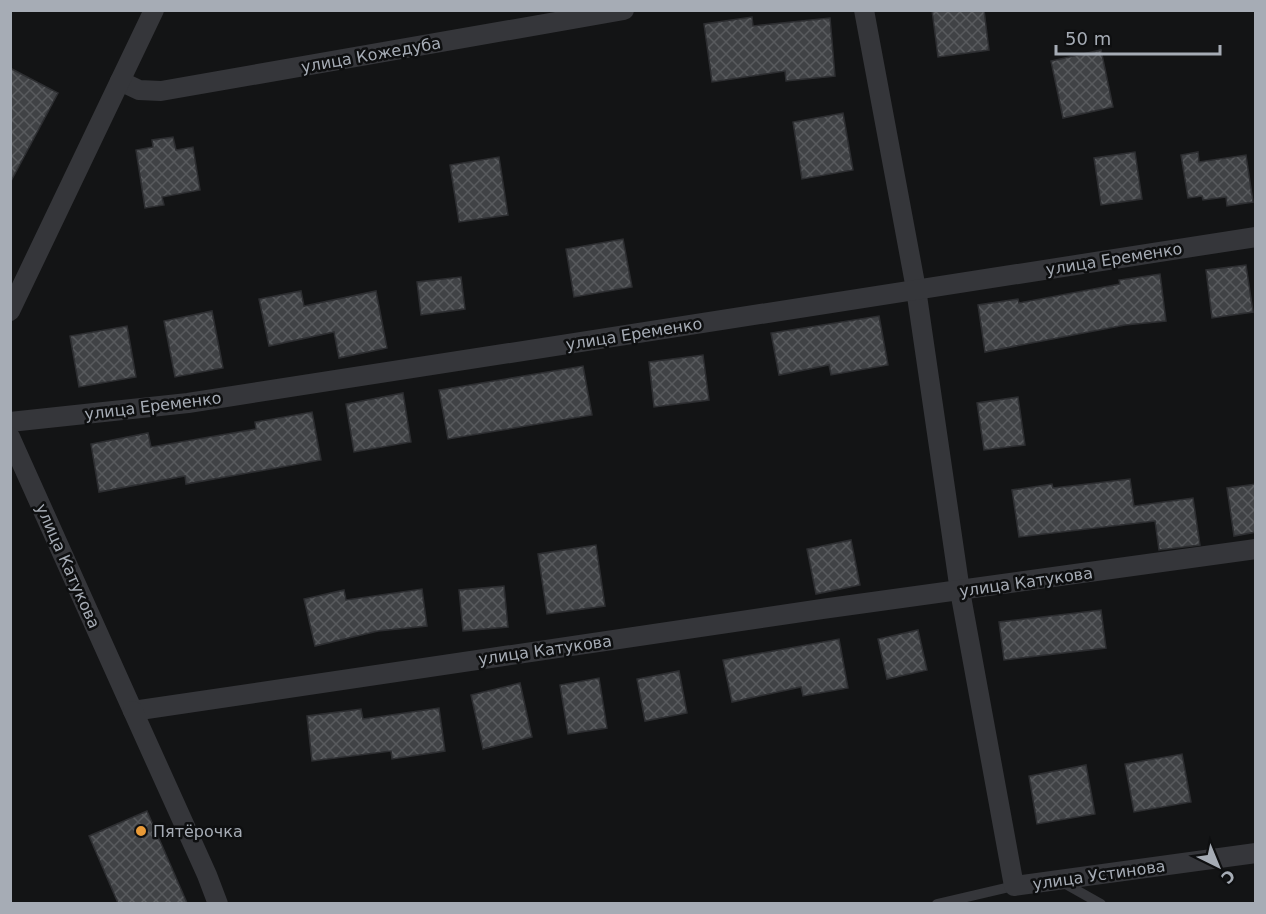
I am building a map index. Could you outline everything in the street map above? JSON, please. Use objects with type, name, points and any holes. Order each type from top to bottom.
[{"type":"street","points":[[10,310],[154,10]]},
{"type":"street","name":"улица Кожедуба","points":[[120,81],[139,90],[160,91],[624,10]]},
{"type":"street","points":[[864,10],[916,289],[960,591],[1014,886]]},
{"type":"street","name":"улица Еременко","points":[[10,422],[200,402],[1256,237]]},
{"type":"street","name":"улица Катукова","points":[[10,437],[133,711],[822,609],[1256,549]]},
{"type":"street","points":[[133,711],[218,903]]},
{"type":"street","name":"улица Устинова","points":[[1014,886],[1256,853]]},
{"type":"lane","points":[[1060,880],[1101,903]]},
{"type":"lane","points":[[937,903],[1014,886]]},
{"type":"building","points":[[932,10],[984,10],[989,50],[938,57]]},
{"type":"building","points":[[752,17],[753,26],[830,18],[835,76],[786,81],[785,71],[712,82],[704,24]]},
{"type":"building","points":[[1101,50],[1113,107],[1063,118],[1051,61]]},
{"type":"building","points":[[10,68],[58,93],[10,183]]},
{"type":"building","points":[[843,113],[853,170],[802,179],[793,122]]},
{"type":"building","points":[[173,137],[176,150],[193,147],[200,190],[162,197],[164,205],[145,208],[136,150],[153,147],[152,140]]},
{"type":"building","points":[[1135,152],[1142,199],[1101,205],[1094,158]]},
{"type":"building","points":[[1198,152],[1199,162],[1246,155],[1253,202],[1227,206],[1226,197],[1203,200],[1202,196],[1188,198],[1181,155]]},
{"type":"building","points":[[499,157],[508,215],[459,222],[450,165]]},
{"type":"building","points":[[623,239],[632,287],[574,297],[566,249]]},
{"type":"building","points":[[1246,265],[1253,312],[1212,318],[1206,270]]},
{"type":"building","points":[[1160,274],[1166,321],[1125,325],[985,352],[978,305],[1018,299],[1019,303],[1120,284],[1119,280]]},
{"type":"building","points":[[461,277],[465,309],[421,315],[417,282]]},
{"type":"building","points":[[301,291],[304,306],[376,291],[387,348],[339,358],[334,332],[269,346],[259,299]]},
{"type":"building","points":[[212,311],[223,368],[175,377],[164,321]]},
{"type":"building","points":[[879,316],[888,365],[831,375],[829,365],[779,375],[771,333]]},
{"type":"building","points":[[127,326],[136,377],[79,387],[70,336]]},
{"type":"building","points":[[703,355],[709,400],[654,407],[649,362]]},
{"type":"building","points":[[583,366],[592,415],[448,439],[439,390]]},
{"type":"building","points":[[403,393],[411,442],[354,452],[346,404]]},
{"type":"building","points":[[1018,397],[1025,445],[984,450],[977,403]]},
{"type":"building","points":[[312,412],[321,460],[186,484],[185,476],[99,492],[91,444],[148,433],[151,447],[256,429],[255,422]]},
{"type":"building","points":[[1130,479],[1134,506],[1193,498],[1200,545],[1159,550],[1155,521],[1019,537],[1012,490],[1052,484],[1053,488]]},
{"type":"building","points":[[1256,484],[1256,532],[1234,536],[1227,488]]},
{"type":"building","points":[[851,540],[860,585],[816,594],[807,549]]},
{"type":"building","points":[[596,545],[605,606],[547,614],[538,554]]},
{"type":"building","points":[[504,586],[508,627],[463,631],[459,590]]},
{"type":"building","points":[[422,589],[427,626],[378,631],[315,646],[304,599],[344,590],[346,600]]},
{"type":"building","points":[[1101,610],[1106,648],[1004,660],[999,622]]},
{"type":"building","points":[[918,630],[927,670],[887,679],[878,639]]},
{"type":"building","points":[[839,639],[848,688],[803,696],[801,687],[732,702],[723,660]]},
{"type":"building","points":[[679,671],[687,713],[645,721],[637,679]]},
{"type":"building","points":[[599,678],[607,728],[568,734],[560,685]]},
{"type":"building","points":[[520,683],[532,737],[483,749],[471,695]]},
{"type":"building","points":[[439,708],[445,751],[392,759],[391,751],[312,761],[307,716],[361,709],[363,719]]},
{"type":"building","points":[[1182,754],[1191,802],[1134,812],[1125,764]]},
{"type":"building","points":[[1086,765],[1095,814],[1037,824],[1029,776]]},
{"type":"building","points":[[147,811],[187,903],[118,903],[89,836]]},
{"type":"place","name":"Пятёрочка","points":[[141,831]]}]
